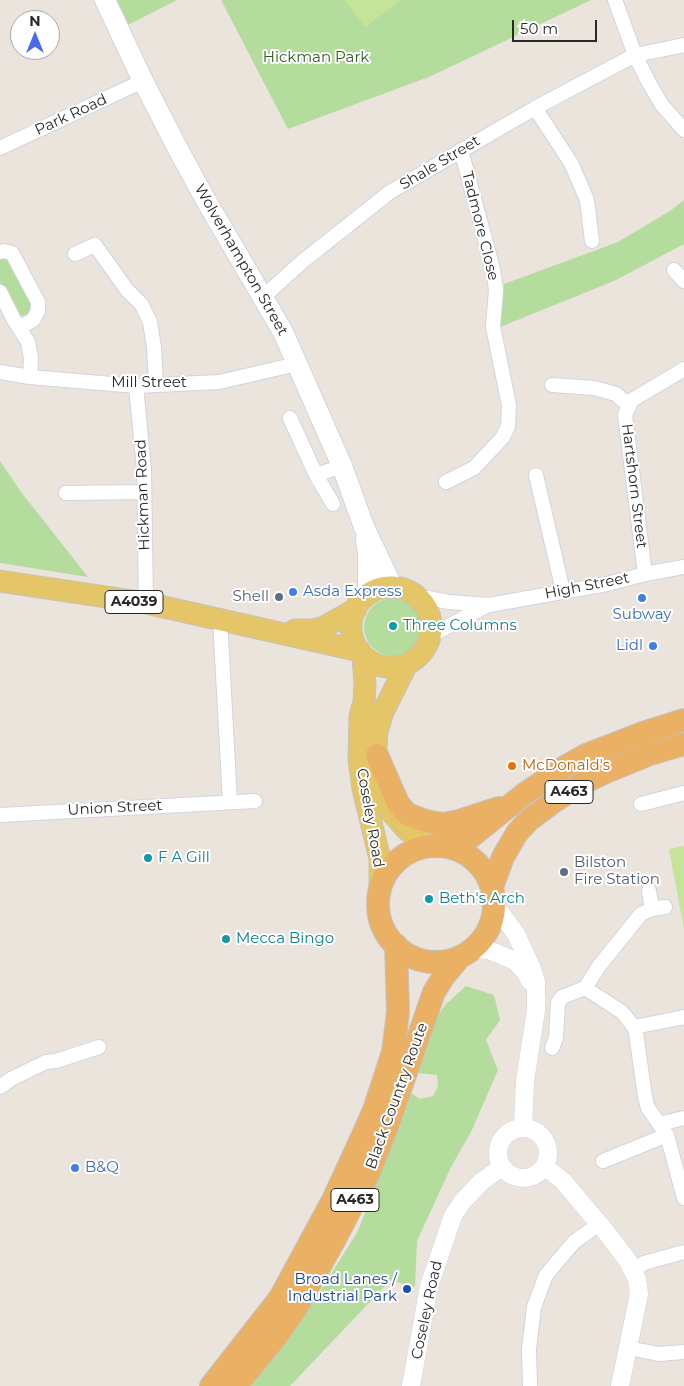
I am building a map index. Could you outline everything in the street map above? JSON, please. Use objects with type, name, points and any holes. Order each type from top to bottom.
[{"type":"highway","name":"A463","points":[[684,720],[643,733],[586,755],[563,768],[524,795],[467,840],[431,844],[413,849],[397,862],[385,879],[380,892],[379,910],[381,921],[387,934],[396,945],[411,956],[423,960],[440,962],[467,953],[488,930],[494,915],[493,896],[503,857],[517,833],[529,820],[583,783],[650,754],[684,744]]},
{"type":"highway","points":[[376,755],[398,802],[407,814],[426,821],[443,824],[510,806]]},
{"type":"highway","points":[[431,844],[452,848],[476,862],[486,874],[493,896]]},
{"type":"highway","name":"Black Country Route","points":[[212,1386],[280,1298],[333,1200],[362,1138],[393,1052],[398,1012],[396,945]]},
{"type":"highway","name":"Black Country Route","points":[[236,1386],[295,1310],[334,1241],[368,1175],[388,1124],[434,992],[444,976],[467,953]]},
{"type":"main road","name":"Wolverhampton Street","points":[[105,0],[143,81],[208,204],[283,332],[342,466],[364,527]]},
{"type":"main road","points":[[364,527],[394,588],[407,590],[417,596],[429,613],[431,623],[430,636],[423,652],[407,664]]},
{"type":"main road","points":[[361,654],[354,640],[352,618],[362,602],[368,554],[364,527]]},
{"type":"main road","name":"A4039","points":[[0,580],[146,604],[220,619],[361,654],[373,663],[385,667],[397,667],[407,664]]},
{"type":"main road","name":"A4039","points":[[267,630],[322,628],[379,590],[394,588]]},
{"type":"main road","name":"Coseley Road","points":[[361,654],[365,684],[364,702],[360,716],[359,760],[363,789],[380,859],[380,892]]},
{"type":"main road","name":"Coseley Road","points":[[407,664],[383,712],[376,732],[376,755],[380,789],[392,813],[405,828],[431,844]]},
{"type":"street","points":[[615,0],[635,55],[649,83],[662,105],[684,130]]},
{"type":"street","name":"Shale Street","points":[[263,297],[304,261],[390,192],[535,108],[635,55],[684,45]]},
{"type":"street","name":"Park Road","points":[[0,148],[143,81]]},
{"type":"street","points":[[535,108],[571,163],[588,200],[592,240]]},
{"type":"street","name":"Tadmore Close","points":[[446,482],[474,468],[503,437],[508,426],[509,405],[493,327],[496,290],[493,270],[461,150]]},
{"type":"street","points":[[75,254],[95,245],[127,290],[142,305],[150,322],[154,347],[156,386]]},
{"type":"street","points":[[0,252],[12,253],[38,302],[38,311],[33,320],[20,327]]},
{"type":"street","points":[[674,270],[684,281]]},
{"type":"street","points":[[0,292],[28,342],[31,358],[30,377]]},
{"type":"street","name":"Mill Street","points":[[0,372],[30,377],[156,386],[219,382],[297,364]]},
{"type":"street","name":"Hartshorn Street","points":[[645,574],[625,414],[632,400],[684,369]]},
{"type":"street","points":[[552,384],[594,388],[616,394],[629,406]]},
{"type":"street","name":"Hickman Road","points":[[136,386],[144,492],[146,604]]},
{"type":"street","points":[[290,418],[316,475],[333,504]]},
{"type":"street","points":[[316,475],[342,466]]},
{"type":"street","points":[[536,475],[563,591]]},
{"type":"street","points":[[66,492],[144,492]]},
{"type":"street","name":"High Street","points":[[417,596],[449,602],[489,605],[607,584],[645,574],[684,567]]},
{"type":"street","name":"High Street","points":[[430,636],[489,605]]},
{"type":"street","points":[[220,619],[230,802]]},
{"type":"street","points":[[641,804],[684,793]]},
{"type":"street","name":"Union Street","points":[[0,815],[255,801]]},
{"type":"street","points":[[552,1048],[556,1038],[558,1003],[562,997],[585,988],[598,966],[641,914],[658,908],[649,891]]},
{"type":"street","points":[[493,896],[525,951],[536,982],[536,1010],[525,1081],[523,1128]]},
{"type":"street","points":[[467,953],[489,950],[515,961],[526,973],[536,993]]},
{"type":"street","points":[[585,988],[622,1012],[634,1027],[648,1108],[663,1130],[684,1198]]},
{"type":"street","points":[[634,1027],[684,1017]]},
{"type":"street","points":[[0,1087],[11,1079],[46,1062],[56,1061],[99,1047]]},
{"type":"street","points":[[604,1161],[684,1118]]},
{"type":"street","points":[[523,1128],[534,1131],[540,1135],[548,1148],[548,1158],[545,1167],[529,1178],[520,1178],[506,1172],[502,1167],[498,1160],[499,1144],[506,1134],[511,1131],[523,1128]]},
{"type":"street","name":"Coseley Road","points":[[411,1386],[429,1286],[453,1216],[462,1202],[480,1182],[502,1167]]},
{"type":"street","points":[[545,1167],[563,1181],[634,1270],[639,1294],[620,1386]]},
{"type":"street","points":[[530,1386],[529,1349],[534,1307],[546,1275],[574,1242],[599,1224]]},
{"type":"street","points":[[634,1270],[644,1264],[684,1252]]},
{"type":"street","points":[[628,1348],[659,1354],[684,1352]]},
{"type":"green space","points":[[116,0],[177,0],[126,26]]},
{"type":"green space","name":"Hickman Park","points":[[221,0],[591,0],[429,77],[288,129]]},
{"type":"green space","points":[[344,0],[402,0],[365,27]]},
{"type":"green space","points":[[684,200],[684,244],[614,281],[500,327],[504,284],[618,242],[670,211]]},
{"type":"green space","points":[[0,254],[6,255],[32,300],[31,314],[22,316],[14,310],[0,282]]},
{"type":"green space","points":[[0,461],[21,492],[88,577],[0,563]]},
{"type":"green space","points":[[393,598],[404,600],[417,611],[422,627],[420,638],[409,651],[393,656],[382,654],[369,643],[364,627],[366,616],[377,603]]},
{"type":"green space","points":[[684,846],[684,929],[669,849]]},
{"type":"green space","points":[[466,986],[494,995],[500,1020],[486,1040],[498,1070],[472,1130],[451,1167],[417,1241],[415,1287],[388,1280],[386,1285],[290,1386],[251,1386],[302,1320],[358,1231],[411,1093],[420,1099],[433,1096],[438,1086],[437,1075],[417,1073],[427,1032],[445,1005]]},
{"type":"place","name":"Asda Express","points":[[293,592]]},
{"type":"place","name":"Shell","points":[[279,597]]},
{"type":"place","name":"Subway","points":[[642,598]]},
{"type":"place","name":"Three Columns","points":[[393,626]]},
{"type":"place","name":"Lidl","points":[[653,646]]},
{"type":"place","name":"McDonald's","points":[[512,766]]},
{"type":"place","name":"F A Gill","points":[[148,858]]},
{"type":"place","name":"Bilston Fire Station","points":[[564,872]]},
{"type":"place","name":"Beth's Arch","points":[[429,899]]},
{"type":"place","name":"Mecca Bingo","points":[[226,939]]},
{"type":"place","name":"B&Q","points":[[75,1168]]},
{"type":"place","name":"Broad Lanes / Industrial Park","points":[[407,1289]]}]
